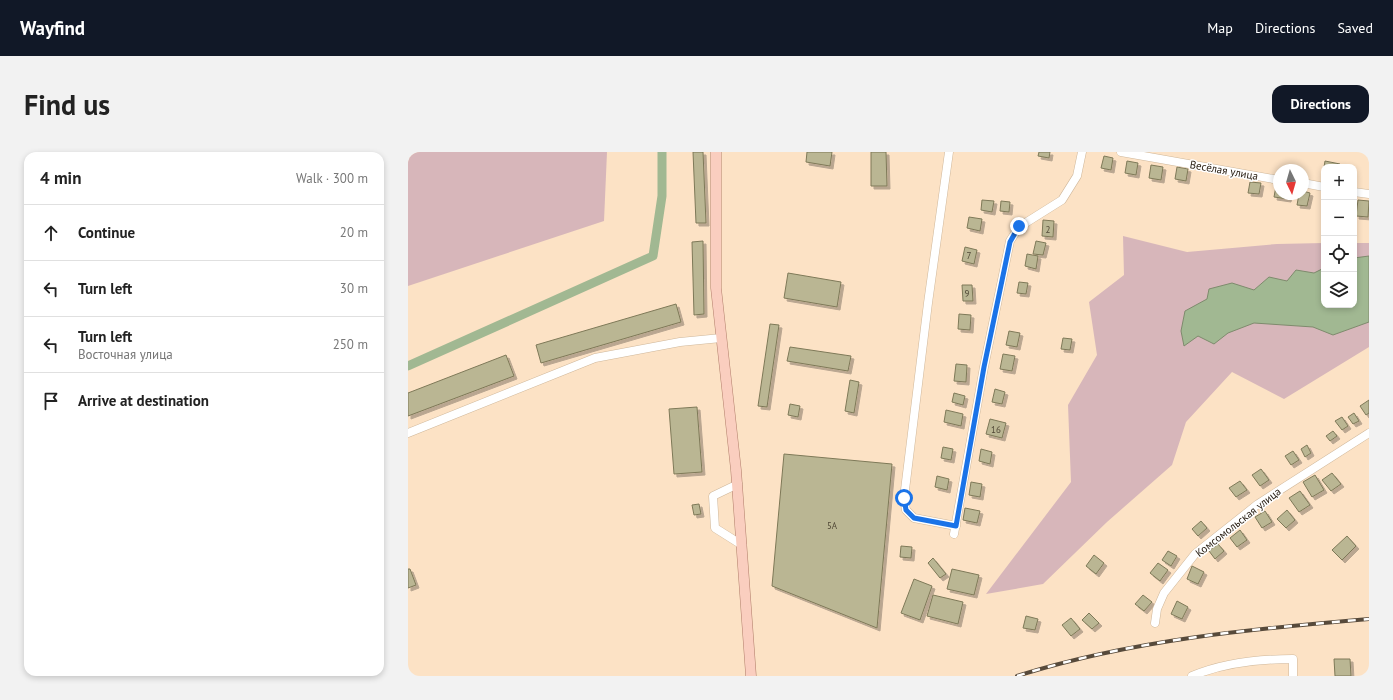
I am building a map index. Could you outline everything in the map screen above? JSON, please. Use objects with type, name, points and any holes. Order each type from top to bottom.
[{"type":"main road","points":[[716,152],[716,288],[738,484],[751,676]]},
{"type":"street","points":[[949,152],[928,303],[904,498],[906,510],[914,518],[955,530],[984,367],[1010,242],[1019,226],[1062,200],[1077,176],[1082,152]]},
{"type":"street","name":"Весёлая улица","points":[[1121,152],[1273,179]]},
{"type":"street","points":[[1309,185],[1321,187]]},
{"type":"street","points":[[1357,192],[1369,194]]},
{"type":"street","points":[[408,433],[595,358],[680,342],[721,338]]},
{"type":"street","name":"Комсомольская улица","points":[[1155,623],[1157,609],[1164,593],[1195,554],[1258,504],[1369,433]]},
{"type":"street","points":[[738,484],[713,496],[715,528],[742,545]]},
{"type":"street","points":[[1192,676],[1206,670],[1268,659],[1293,659],[1293,676]]},
{"type":"shaded area","points":[[408,152],[607,152],[604,221],[408,286]]},
{"type":"shaded area","points":[[1123,236],[1187,252],[1277,244],[1321,243],[1321,308],[1357,308],[1357,243],[1369,243],[1369,347],[1284,399],[1232,372],[1186,422],[1172,465],[1107,522],[1043,584],[986,594],[1071,482],[1068,405],[1097,355],[1089,302],[1124,275]]},
{"type":"shaded area","points":[[1369,256],[1369,322],[1333,335],[1313,327],[1254,323],[1228,333],[1214,344],[1198,336],[1184,346],[1181,331],[1185,311],[1207,299],[1209,289],[1232,283],[1254,290],[1269,277],[1287,281],[1296,270],[1314,273],[1321,270],[1321,308],[1357,308],[1357,258]]},
{"type":"building","points":[[693,152],[703,152],[706,223],[696,223]]},
{"type":"building","points":[[807,152],[832,152],[830,166],[806,162]]},
{"type":"building","points":[[871,152],[886,152],[887,186],[871,186]]},
{"type":"building","points":[[1039,152],[1050,152],[1049,158],[1038,156]]},
{"type":"building","points":[[1104,156],[1113,158],[1111,170],[1101,168]]},
{"type":"building","points":[[1127,161],[1138,163],[1136,175],[1125,173]]},
{"type":"building","points":[[1325,161],[1340,164],[1324,164]]},
{"type":"building","points":[[1151,165],[1163,167],[1161,180],[1149,178]]},
{"type":"building","points":[[1177,167],[1188,169],[1186,181],[1175,179]]},
{"type":"building","points":[[1250,182],[1261,183],[1259,194],[1248,193]]},
{"type":"building","points":[[982,200],[994,201],[992,212],[981,210]]},
{"type":"building","points":[[1298,200],[1308,200],[1307,206],[1297,205]]},
{"type":"building","points":[[1358,200],[1369,201],[1368,217],[1357,216]]},
{"type":"building","points":[[1001,201],[1010,202],[1009,212],[1000,211]]},
{"type":"building","points":[[969,217],[982,219],[980,231],[967,228]]},
{"type":"building","points":[[1043,220],[1054,221],[1053,237],[1042,236]]},
{"type":"building","points":[[703,241],[704,314],[694,315],[692,242]]},
{"type":"building","points":[[1036,241],[1046,243],[1043,255],[1033,254]]},
{"type":"building","points":[[965,247],[977,250],[974,264],[962,261]]},
{"type":"building","points":[[1027,254],[1038,256],[1036,269],[1025,266]]},
{"type":"building","points":[[788,273],[841,282],[837,307],[784,298]]},
{"type":"building","points":[[1019,282],[1028,283],[1026,294],[1017,293]]},
{"type":"building","points":[[962,285],[972,285],[973,301],[963,301]]},
{"type":"building","points":[[676,304],[681,322],[541,363],[536,345]]},
{"type":"building","points":[[959,314],[971,315],[970,330],[958,329]]},
{"type":"building","points":[[770,324],[779,325],[767,407],[758,406]]},
{"type":"building","points":[[1009,331],[1020,333],[1017,347],[1006,345]]},
{"type":"building","points":[[1063,338],[1072,339],[1070,350],[1061,349]]},
{"type":"building","points":[[790,347],[851,356],[848,371],[787,361]]},
{"type":"building","points":[[1003,354],[1015,356],[1012,371],[1000,369]]},
{"type":"building","points":[[506,355],[514,376],[408,416],[408,393]]},
{"type":"building","points":[[956,364],[967,365],[966,382],[954,381]]},
{"type":"building","points":[[850,380],[859,382],[854,413],[845,411]]},
{"type":"building","points":[[995,389],[1005,392],[1002,404],[992,402]]},
{"type":"building","points":[[954,393],[965,396],[963,405],[952,402]]},
{"type":"building","points":[[1369,400],[1369,413],[1366,415],[1360,406]]},
{"type":"building","points":[[790,404],[800,406],[798,417],[788,415]]},
{"type":"building","points":[[697,407],[702,472],[674,474],[669,409]]},
{"type":"building","points":[[946,410],[963,414],[961,426],[944,422]]},
{"type":"building","points":[[1354,413],[1359,421],[1353,424],[1348,417]]},
{"type":"building","points":[[1342,417],[1348,426],[1342,430],[1335,421]]},
{"type":"building","points":[[990,419],[1006,423],[1002,438],[986,434]]},
{"type":"building","points":[[1333,431],[1337,436],[1330,441],[1326,436]]},
{"type":"building","points":[[1307,445],[1311,453],[1305,457],[1301,449]]},
{"type":"building","points":[[943,447],[953,449],[951,460],[941,458]]},
{"type":"building","points":[[981,449],[992,452],[990,464],[979,461]]},
{"type":"building","points":[[1293,451],[1299,460],[1291,465],[1285,456]]},
{"type":"building","points":[[784,454],[892,464],[877,628],[772,586]]},
{"type":"building","points":[[1261,469],[1269,480],[1260,486],[1252,475]]},
{"type":"building","points":[[1332,473],[1341,484],[1331,491],[1322,480]]},
{"type":"building","points":[[1315,475],[1324,490],[1312,497],[1303,482]]},
{"type":"building","points":[[937,476],[949,479],[947,490],[935,487]]},
{"type":"building","points":[[1240,481],[1247,490],[1236,497],[1229,488]]},
{"type":"building","points":[[971,482],[982,484],[980,497],[969,495]]},
{"type":"building","points":[[1300,491],[1310,505],[1299,512],[1289,498]]},
{"type":"building","points":[[699,504],[701,514],[694,515],[692,505]]},
{"type":"building","points":[[965,508],[980,511],[977,523],[963,520]]},
{"type":"building","points":[[1287,510],[1295,520],[1286,528],[1277,519]]},
{"type":"building","points":[[1265,511],[1272,522],[1262,528],[1255,517]]},
{"type":"building","points":[[1201,521],[1207,528],[1198,536],[1192,529]]},
{"type":"building","points":[[1240,530],[1247,540],[1237,547],[1230,538]]},
{"type":"building","points":[[1347,536],[1356,546],[1342,560],[1332,550]]},
{"type":"building","points":[[1218,544],[1224,551],[1215,559],[1209,551]]},
{"type":"building","points":[[901,546],[912,547],[911,558],[900,557]]},
{"type":"building","points":[[1168,551],[1177,556],[1171,566],[1162,560]]},
{"type":"building","points":[[1094,555],[1104,563],[1096,574],[1086,566]]},
{"type":"building","points":[[933,558],[946,574],[940,578],[928,563]]},
{"type":"building","points":[[1158,563],[1168,570],[1160,581],[1150,573]]},
{"type":"building","points":[[1192,566],[1204,572],[1198,584],[1187,579]]},
{"type":"building","points":[[408,569],[410,569],[416,585],[408,588]]},
{"type":"building","points":[[952,569],[979,575],[974,595],[947,589]]},
{"type":"building","points":[[914,579],[932,586],[920,620],[901,613]]},
{"type":"building","points":[[933,595],[963,602],[958,624],[927,616]]},
{"type":"building","points":[[1143,595],[1152,602],[1144,611],[1135,604]]},
{"type":"building","points":[[1177,601],[1188,607],[1182,619],[1171,614]]},
{"type":"building","points":[[1089,613],[1099,623],[1092,629],[1082,620]]},
{"type":"building","points":[[1026,616],[1038,619],[1035,630],[1023,628]]},
{"type":"building","points":[[1071,618],[1080,629],[1071,636],[1062,625]]},
{"type":"building","points":[[1334,659],[1350,659],[1351,676],[1335,676]]},
{"type":"waterway","points":[[408,366],[653,256],[662,196],[662,152]]},
{"type":"railway","points":[[1017,676],[1104,653],[1147,645],[1236,632],[1369,619]]},
{"type":"route","points":[[904,498],[906,510],[914,518],[956,526],[984,367],[1010,242],[1019,226]]}]
